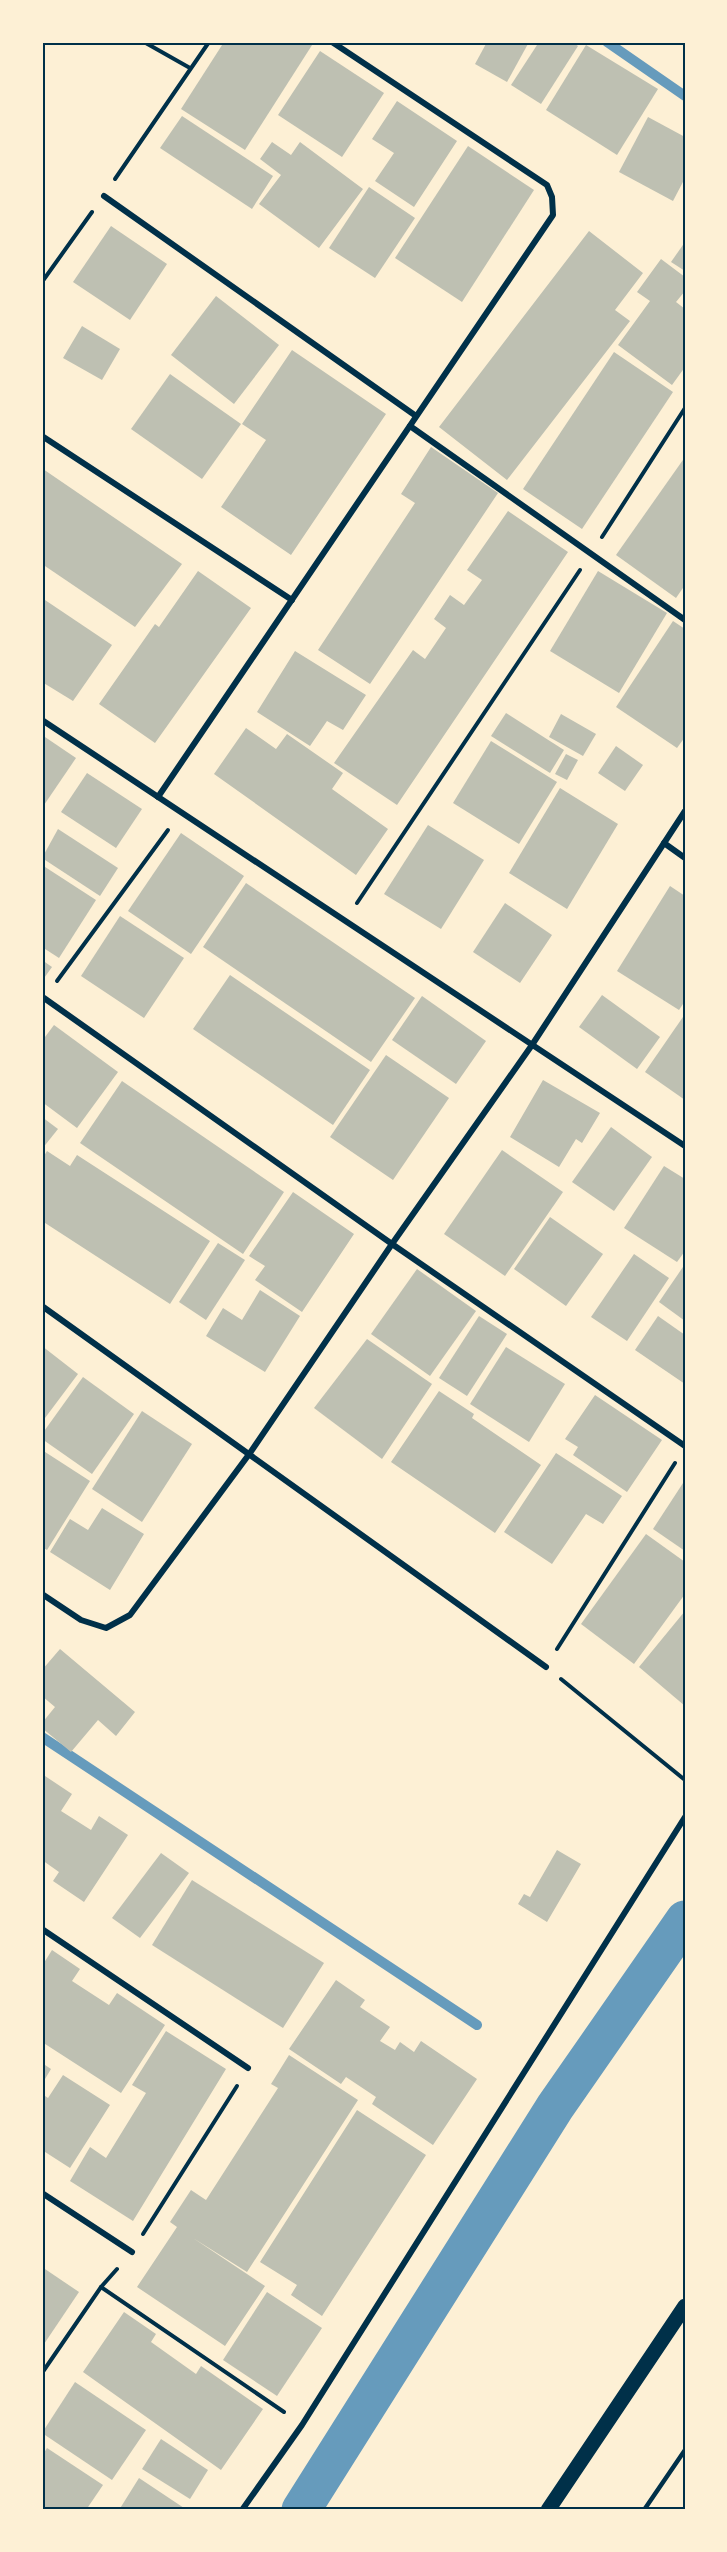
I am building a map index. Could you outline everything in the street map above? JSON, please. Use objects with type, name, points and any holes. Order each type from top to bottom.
[{"type":"main road","points":[[548,2510],[685,2306]]},
{"type":"street","points":[[158,797],[553,216],[552,197],[547,185],[332,42]]},
{"type":"street","points":[[104,196],[416,416]]},
{"type":"street","points":[[410,426],[685,620]]},
{"type":"street","points":[[42,436],[292,600]]},
{"type":"street","points":[[42,720],[685,1146]]},
{"type":"street","points":[[42,1594],[81,1620],[106,1628],[130,1615],[250,1453],[392,1244],[532,1045],[685,812]]},
{"type":"street","points":[[664,843],[685,858]]},
{"type":"street","points":[[44,998],[392,1244],[685,1446]]},
{"type":"street","points":[[42,1306],[546,1667]]},
{"type":"street","points":[[242,2510],[302,2424],[685,1817]]},
{"type":"street","points":[[42,1929],[248,2068]]},
{"type":"street","points":[[42,2193],[132,2252]]},
{"type":"lane","points":[[644,2510],[685,2451]]},
{"type":"path","points":[[144,42],[190,68]]},
{"type":"path","points":[[42,282],[209,42]]},
{"type":"path","points":[[345,921],[592,553],[685,408]]},
{"type":"path","points":[[44,998],[181,812]]},
{"type":"path","points":[[679,1457],[546,1667],[685,1780]]},
{"type":"path","points":[[42,2373],[101,2288],[132,2252],[248,2068]]},
{"type":"path","points":[[101,2288],[302,2424]]},
{"type":"building","points":[[224,42],[314,42],[245,150],[181,109]]},
{"type":"building","points":[[487,42],[529,42],[507,82],[475,64]]},
{"type":"building","points":[[539,42],[572,42],[578,46],[541,104],[511,85]]},
{"type":"building","points":[[586,45],[658,89],[617,155],[546,110]]},
{"type":"building","points":[[320,51],[384,93],[342,157],[278,115]]},
{"type":"building","points":[[397,101],[457,141],[414,207],[375,181],[394,153],[372,139]]},
{"type":"building","points":[[182,116],[273,176],[252,209],[160,148]]},
{"type":"building","points":[[648,117],[685,137],[685,178],[673,201],[619,172]]},
{"type":"building","points":[[272,142],[291,155],[300,142],[363,189],[319,248],[259,204],[281,175],[260,159]]},
{"type":"building","points":[[468,146],[534,190],[462,302],[395,258]]},
{"type":"building","points":[[369,187],[415,218],[375,278],[329,248]]},
{"type":"building","points":[[111,226],[167,264],[130,320],[73,282]]},
{"type":"building","points":[[589,231],[643,273],[615,310],[630,321],[507,480],[439,427]]},
{"type":"building","points":[[685,242],[685,271],[671,262]]},
{"type":"building","points":[[661,259],[685,277],[685,291],[676,302],[685,309],[685,367],[672,385],[618,345],[650,301],[637,292]]},
{"type":"building","points":[[216,296],[279,345],[234,404],[171,355]]},
{"type":"building","points":[[82,326],[120,349],[102,380],[63,358]]},
{"type":"building","points":[[292,350],[386,414],[291,555],[221,507],[266,440],[242,424]]},
{"type":"building","points":[[614,352],[673,392],[582,529],[523,489]]},
{"type":"building","points":[[170,374],[241,424],[202,479],[131,429]]},
{"type":"building","points":[[431,447],[498,493],[370,684],[318,650],[415,503],[401,494]]},
{"type":"building","points":[[685,457],[685,585],[676,598],[616,555]]},
{"type":"building","points":[[43,469],[182,564],[135,627],[42,564]]},
{"type":"building","points":[[508,511],[568,552],[397,805],[334,763],[413,650],[425,659],[446,628],[434,619],[450,595],[464,605],[482,580],[467,570]]},
{"type":"building","points":[[198,571],[251,608],[155,743],[99,704],[155,624],[159,627]]},
{"type":"building","points":[[598,571],[667,613],[619,693],[550,651]]},
{"type":"building","points":[[42,598],[112,645],[73,701],[42,682]]},
{"type":"building","points":[[673,621],[685,629],[685,737],[677,748],[616,707]]},
{"type":"building","points":[[295,651],[366,695],[343,730],[327,721],[310,746],[257,712]]},
{"type":"building","points":[[506,713],[564,750],[550,773],[491,736]]},
{"type":"building","points":[[561,714],[596,734],[583,756],[549,737]]},
{"type":"building","points":[[246,728],[276,749],[287,734],[343,773],[332,789],[388,829],[356,875],[214,774]]},
{"type":"building","points":[[42,735],[76,758],[42,808]]},
{"type":"building","points":[[491,741],[557,782],[519,844],[453,803]]},
{"type":"building","points":[[616,746],[643,765],[625,791],[598,773]]},
{"type":"building","points":[[566,754],[578,760],[567,780],[555,774]]},
{"type":"building","points":[[87,773],[142,809],[116,848],[61,812]]},
{"type":"building","points":[[560,788],[618,824],[567,909],[509,873]]},
{"type":"building","points":[[428,825],[484,860],[441,929],[384,894]]},
{"type":"building","points":[[58,829],[118,868],[100,896],[42,858]]},
{"type":"building","points":[[181,833],[244,876],[191,954],[128,911]]},
{"type":"building","points":[[42,865],[96,900],[59,958],[42,947]]},
{"type":"building","points":[[246,883],[415,998],[371,1062],[203,947]]},
{"type":"building","points":[[670,886],[685,896],[685,1001],[679,1010],[617,971]]},
{"type":"building","points":[[505,903],[552,935],[520,983],[473,952]]},
{"type":"building","points":[[120,916],[184,958],[144,1018],[81,976]]},
{"type":"building","points":[[42,960],[52,967],[42,981]]},
{"type":"building","points":[[230,975],[370,1070],[333,1125],[193,1029]]},
{"type":"building","points":[[602,995],[660,1037],[637,1069],[579,1027]]},
{"type":"building","points":[[422,996],[486,1041],[456,1084],[392,1040]]},
{"type":"building","points":[[685,1014],[685,1100],[645,1072]]},
{"type":"building","points":[[54,1025],[118,1072],[77,1128],[42,1102],[42,1041]]},
{"type":"building","points":[[386,1055],[449,1098],[393,1180],[330,1137]]},
{"type":"building","points":[[543,1080],[600,1113],[582,1143],[576,1139],[559,1167],[510,1137]]},
{"type":"building","points":[[122,1081],[284,1192],[243,1254],[80,1143]]},
{"type":"building","points":[[42,1117],[58,1129],[42,1149]]},
{"type":"building","points":[[611,1127],[652,1157],[614,1211],[572,1182]]},
{"type":"building","points":[[502,1150],[563,1192],[505,1276],[444,1234]]},
{"type":"building","points":[[47,1151],[70,1166],[77,1155],[210,1241],[170,1304],[42,1221],[42,1159]]},
{"type":"building","points":[[664,1166],[685,1179],[685,1251],[677,1262],[624,1228]]},
{"type":"building","points":[[293,1192],[354,1234],[302,1312],[255,1280],[265,1266],[249,1256]]},
{"type":"building","points":[[550,1217],[603,1254],[566,1306],[514,1269]]},
{"type":"building","points":[[218,1243],[245,1260],[206,1320],[179,1302]]},
{"type":"building","points":[[634,1254],[669,1278],[627,1341],[591,1317]]},
{"type":"building","points":[[685,1264],[685,1321],[659,1302]]},
{"type":"building","points":[[417,1269],[476,1311],[430,1376],[371,1334]]},
{"type":"building","points":[[260,1290],[300,1316],[265,1372],[206,1336],[223,1308],[242,1320]]},
{"type":"building","points":[[479,1316],[507,1334],[467,1396],[439,1378]]},
{"type":"building","points":[[658,1316],[685,1335],[685,1384],[635,1350]]},
{"type":"building","points":[[367,1339],[432,1384],[382,1459],[314,1408]]},
{"type":"building","points":[[42,1346],[78,1374],[42,1422]]},
{"type":"building","points":[[506,1347],[565,1384],[529,1442],[470,1404]]},
{"type":"building","points":[[83,1377],[134,1414],[92,1474],[42,1439],[42,1434]]},
{"type":"building","points":[[439,1391],[474,1414],[472,1418],[541,1465],[495,1533],[391,1462]]},
{"type":"building","points":[[595,1395],[662,1440],[627,1492],[573,1455],[578,1447],[565,1439]]},
{"type":"building","points":[[142,1411],[192,1444],[142,1522],[92,1489]]},
{"type":"building","points":[[42,1450],[90,1481],[47,1550],[42,1547]]},
{"type":"building","points":[[556,1453],[622,1496],[603,1524],[586,1514],[552,1564],[504,1532]]},
{"type":"building","points":[[685,1480],[685,1551],[653,1529]]},
{"type":"building","points":[[102,1508],[144,1534],[110,1590],[50,1552],[70,1519],[88,1530]]},
{"type":"building","points":[[646,1534],[685,1562],[685,1594],[634,1664],[581,1624]]},
{"type":"building","points":[[685,1611],[685,1706],[639,1667]]},
{"type":"building","points":[[60,1649],[135,1712],[116,1736],[98,1720],[71,1752],[42,1728],[42,1723],[55,1707],[42,1696],[42,1670]]},
{"type":"building","points":[[42,1774],[72,1794],[61,1811],[91,1830],[99,1816],[128,1835],[84,1902],[53,1881],[59,1872],[42,1860]]},
{"type":"building","points":[[557,1850],[581,1864],[547,1922],[518,1904],[524,1894],[530,1897]]},
{"type":"building","points":[[161,1853],[189,1873],[140,1938],[112,1918]]},
{"type":"building","points":[[192,1880],[324,1963],[283,2028],[152,1945]]},
{"type":"building","points":[[52,1950],[80,1969],[72,1981],[109,2005],[117,1993],[165,2025],[121,2093],[42,2042],[42,1966]]},
{"type":"building","points":[[336,1980],[365,2000],[360,2007],[390,2027],[380,2041],[395,2050],[400,2042],[414,2052],[421,2041],[477,2079],[433,2145],[372,2104],[376,2097],[346,2077],[341,2084],[289,2049]]},
{"type":"building","points":[[166,2031],[226,2069],[133,2221],[70,2181],[90,2147],[106,2158],[146,2093],[132,2085]]},
{"type":"building","points":[[289,2055],[358,2100],[247,2272],[193,2238],[265,2286],[225,2346],[137,2287],[177,2227],[170,2222],[191,2190],[206,2200],[278,2088],[271,2084]]},
{"type":"building","points":[[42,2063],[51,2069],[42,2084]]},
{"type":"building","points":[[63,2075],[110,2105],[70,2168],[42,2150],[42,2094],[48,2098]]},
{"type":"building","points":[[357,2110],[426,2155],[322,2316],[291,2295],[297,2285],[260,2262]]},
{"type":"building","points":[[42,2267],[79,2292],[42,2347]]},
{"type":"building","points":[[267,2292],[322,2328],[277,2396],[223,2360]]},
{"type":"building","points":[[124,2312],[156,2334],[151,2342],[196,2374],[201,2366],[263,2409],[221,2470],[83,2372]]},
{"type":"building","points":[[75,2382],[146,2430],[112,2480],[42,2433]]},
{"type":"building","points":[[161,2439],[208,2470],[190,2499],[142,2469]]},
{"type":"building","points":[[47,2448],[103,2485],[86,2510],[42,2510],[42,2456]]},
{"type":"building","points":[[139,2478],[187,2510],[119,2510]]},
{"type":"waterway","points":[[607,42],[685,96]]},
{"type":"waterway","points":[[42,1737],[477,2025]]},
{"type":"waterway","points":[[301,2510],[555,2107],[685,1920]]}]
